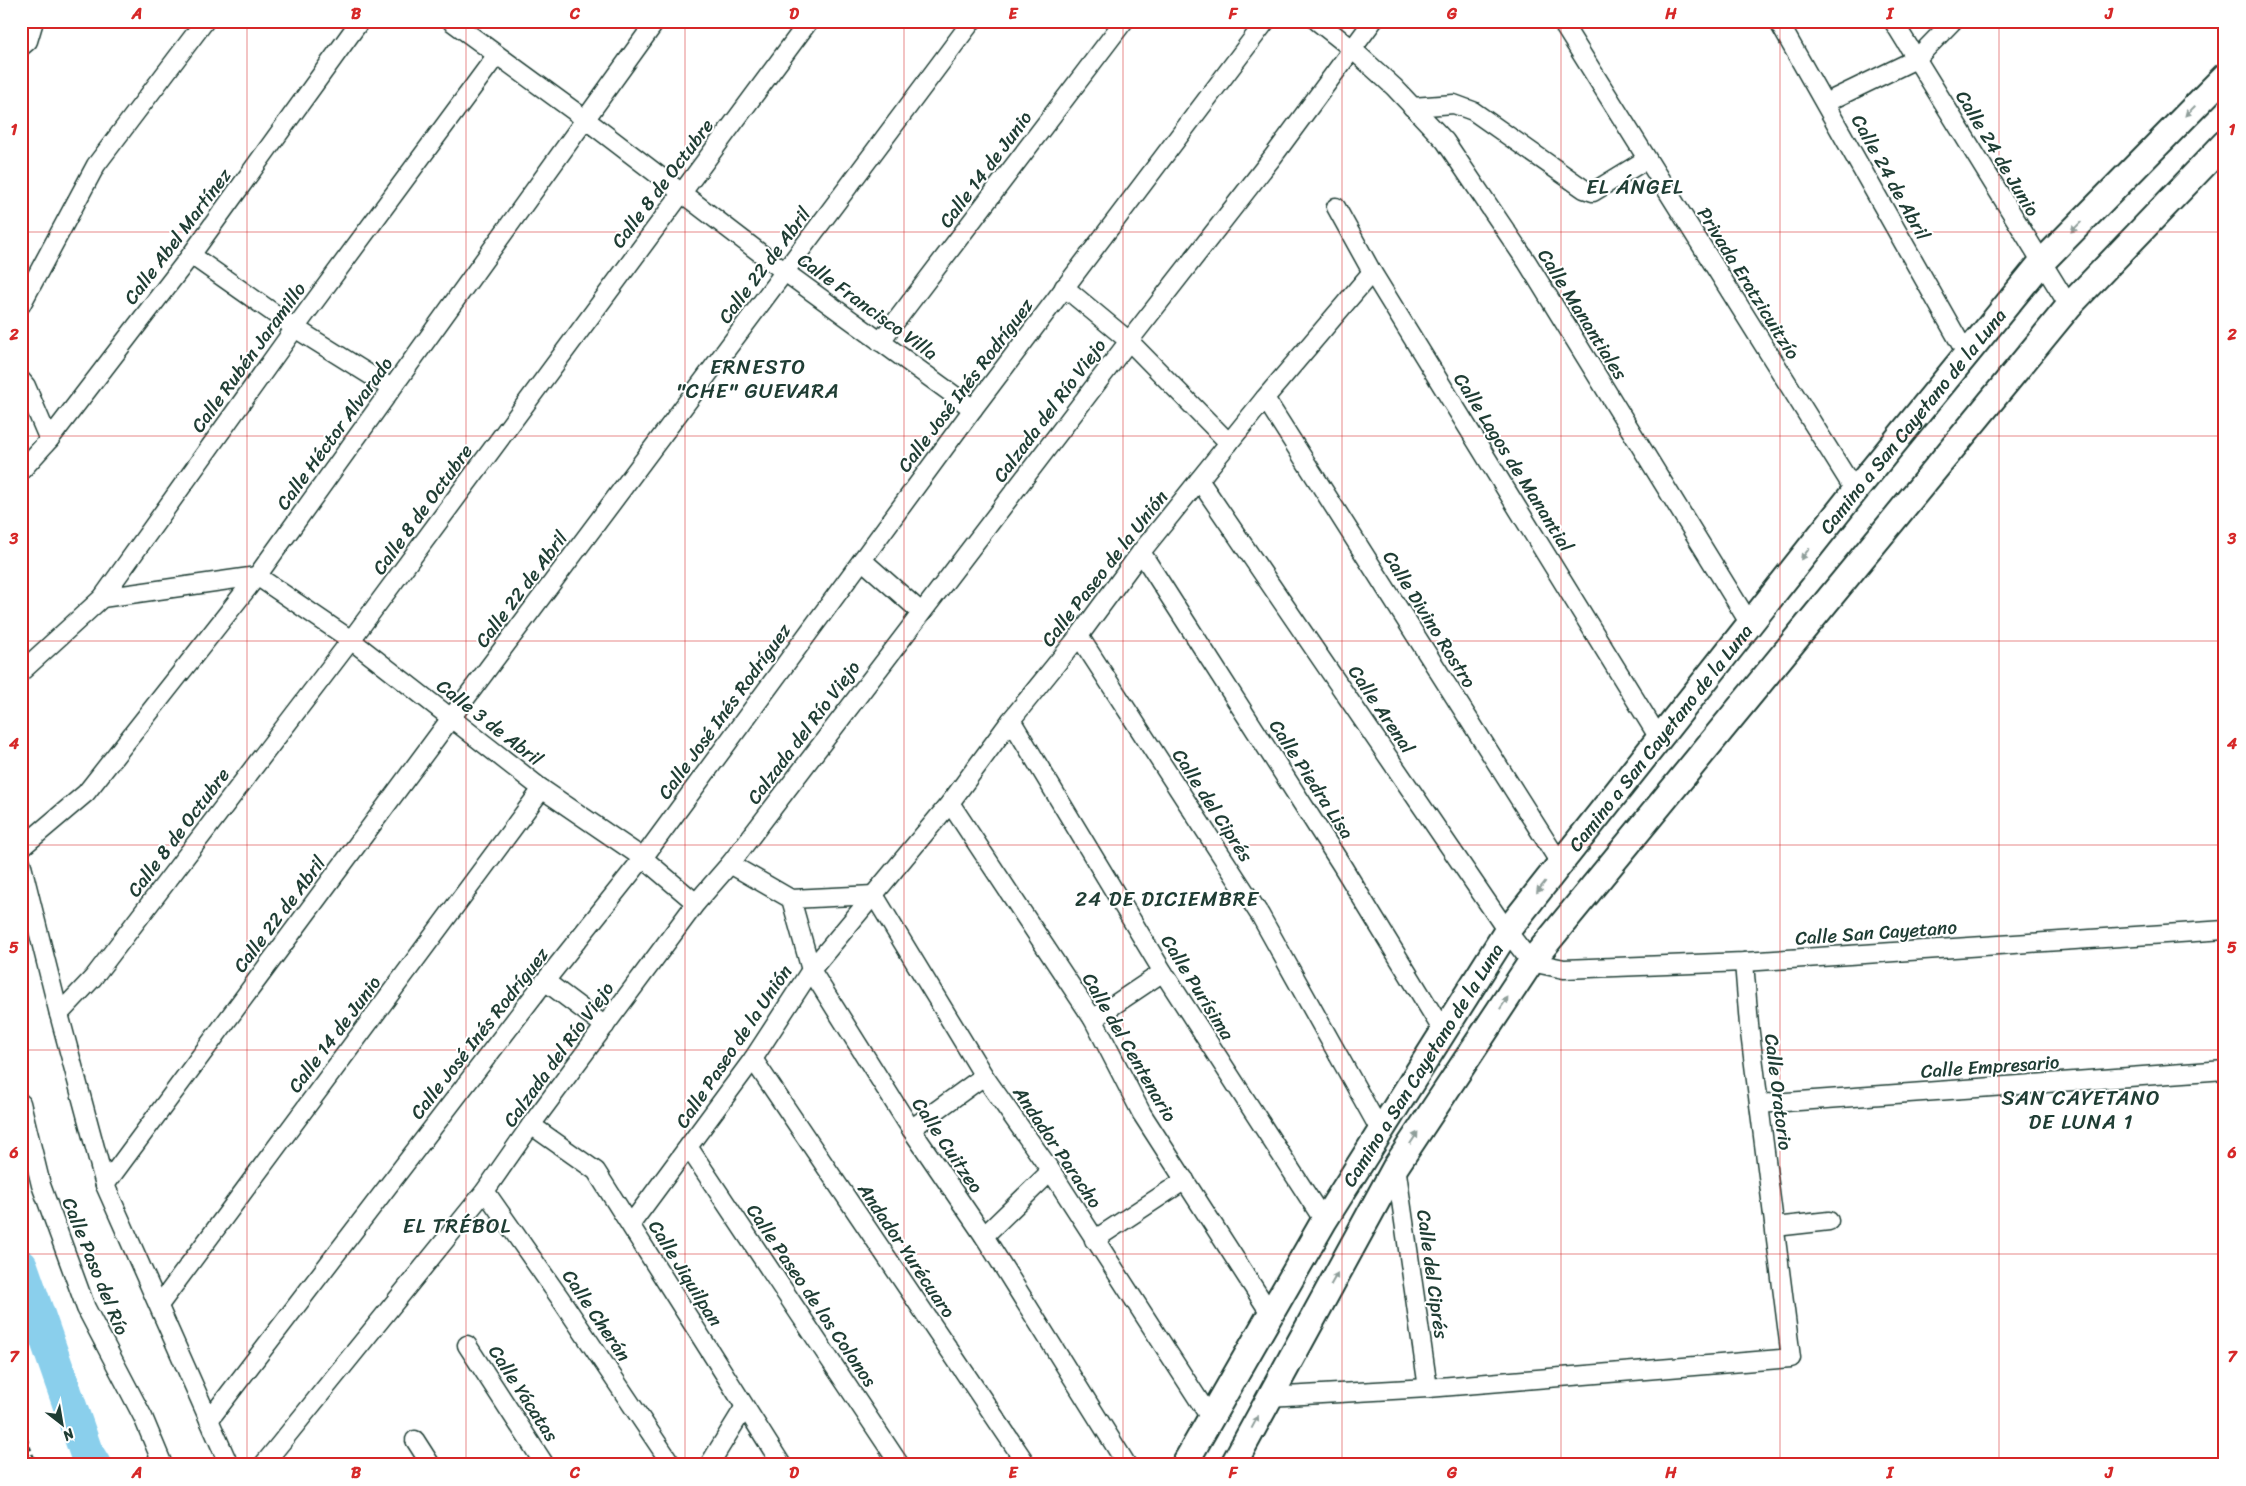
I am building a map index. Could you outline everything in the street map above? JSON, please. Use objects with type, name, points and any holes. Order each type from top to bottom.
[{"type":"street","points":[[21,47],[28,41],[34,21]]},
{"type":"street","points":[[21,305],[96,165],[205,21]]},
{"type":"street","name":"Calle Abel Martínez","points":[[21,471],[49,440],[191,255],[360,21]]},
{"type":"street","name":"Calle Francisco Villa","points":[[451,21],[496,56],[585,119],[785,272],[973,409]]},
{"type":"street","name":"Calle Héctor Alvarado","points":[[21,848],[86,793],[257,576],[656,21]]},
{"type":"street","name":"Calle 8 de Octubre","points":[[59,1014],[93,978],[352,640],[680,193],[809,21]]},
{"type":"street","name":"Calle 22 de Abril","points":[[105,1185],[972,21]]},
{"type":"street","name":"Calle 14 de Junio","points":[[880,342],[1124,21]]},
{"type":"street","name":"Calle José Inés Rodríguez","points":[[209,1420],[545,981],[643,858],[973,409],[1266,21]]},
{"type":"street","name":"Calle Manantiales","points":[[1317,21],[1351,48],[1445,141],[1527,262],[1750,624]]},
{"type":"street","name":"Calzada del Río Viejo","points":[[263,1465],[485,1191],[531,1125],[696,902],[730,864],[1129,341],[1272,158],[1372,21]]},
{"type":"street","name":"Privada Eratzicuitzío","points":[[1560,21],[1855,491]]},
{"type":"street","name":"Calle 24 de Abril","points":[[1778,21],[1967,355]]},
{"type":"street","name":"Calle 24 de Junio","points":[[1894,21],[2069,306]]},
{"type":"street","points":[[1825,104],[1916,59],[1954,21]]},
{"type":"street","name":"Calle Rubén Jaramillo","points":[[21,672],[102,598],[295,328],[496,56]]},
{"type":"street","name":"Camino a San Cayetano de la Luna","points":[[1184,1465],[1324,1221],[1507,931],[1855,491],[2041,263],[2225,76]]},
{"type":"street","points":[[1412,107],[1454,104],[1473,111],[1584,189],[1594,192],[1647,159]]},
{"type":"street","name":"Camino a San Cayetano de la Luna","points":[[1232,1465],[1396,1166],[1531,962],[2069,306],[2225,143]]},
{"type":"street","name":"Calle Lagos de Manantial","points":[[1336,207],[1372,272],[1659,738]]},
{"type":"street","points":[[191,255],[295,328],[392,388]]},
{"type":"street","name":"Calle Paseo de la Unión","points":[[631,1224],[753,1059],[811,970],[950,803],[1012,720],[1079,636],[1141,552],[1265,398],[1372,272]]},
{"type":"street","points":[[1064,287],[1129,341],[1229,443]]},
{"type":"street","points":[[21,380],[26,386],[49,440]]},
{"type":"street","name":"Calle Divino Rostro","points":[[1265,398],[1560,863]]},
{"type":"street","name":"Calle Arenal","points":[[1200,480],[1507,931],[1531,962]]},
{"type":"street","name":"Calle Piedra Lisa","points":[[1141,552],[1341,864],[1444,1031]]},
{"type":"street","points":[[862,560],[921,612]]},
{"type":"street","points":[[102,598],[257,576]]},
{"type":"street","name":"Calle 3 de Abril","points":[[257,576],[352,640],[542,789],[643,858],[696,902]]},
{"type":"street","name":"Calle del Ciprés","points":[[1079,636],[1260,915],[1380,1130]]},
{"type":"street","name":"Calle Purísima","points":[[1012,720],[1163,972],[1324,1221]]},
{"type":"street","name":"Calle 14 de Junio","points":[[160,1304],[542,789]]},
{"type":"street","name":"Calle del Centenario","points":[[950,803],[1093,1019],[1142,1114],[1270,1313]]},
{"type":"street","points":[[21,862],[105,1185],[160,1304],[229,1465]]},
{"type":"street","points":[[730,864],[791,898],[874,895]]},
{"type":"street","name":"Andador Paracho","points":[[874,895],[984,1076],[1050,1171],[1211,1419]]},
{"type":"street","name":"Calle Cuitzeo","points":[[791,898],[811,970],[911,1129],[984,1236],[1127,1465]]},
{"type":"street","name":"Calle San Cayetano","points":[[1531,962],[1564,970],[1744,962],[2225,930]]},
{"type":"street","name":"Calle Oratorio","points":[[1428,1388],[1791,1358],[1749,1025],[1744,962]]},
{"type":"street","points":[[1093,1019],[1163,972]]},
{"type":"street","points":[[545,981],[605,1026]]},
{"type":"street","name":"Andador Yurécuaro","points":[[753,1059],[1027,1465]]},
{"type":"street","name":"Calle Empresario","points":[[1759,1104],[2225,1070]]},
{"type":"street","points":[[911,1129],[984,1076]]},
{"type":"street","name":"Calle Paso del Río","points":[[21,1103],[41,1185],[86,1308],[143,1417],[163,1465]]},
{"type":"street","name":"Calle Jiquilpan","points":[[531,1125],[596,1171],[631,1224],[744,1408],[782,1465]]},
{"type":"street","name":"Calle Paseo de los Colonos","points":[[689,1148],[900,1465]]},
{"type":"street","name":"Calle del Ciprés","points":[[1396,1166],[1428,1388]]},
{"type":"street","points":[[984,1236],[1050,1171]]},
{"type":"street","points":[[1094,1240],[1185,1180]]},
{"type":"street","name":"Calle Cherán","points":[[485,1191],[560,1298],[672,1465]]},
{"type":"street","points":[[1775,1228],[1830,1221]]},
{"type":"street","name":"Calle Yácatas","points":[[466,1345],[545,1465]]},
{"type":"street","points":[[1268,1398],[1428,1388]]},
{"type":"street","points":[[709,1465],[744,1408]]},
{"type":"street","points":[[416,1440],[431,1465]]},
{"type":"path","points":[[21,1424],[36,1465]]},
{"type":"waterway","points":[[21,1266],[86,1452],[94,1465]]},
{"type":"district","name":"EL ÁNGEL","points":[[1635,187]]},
{"type":"district","name":"ERNESTO \"CHE\" GUEVARA","points":[[758,379]]},
{"type":"district","name":"24 DE DICIEMBRE","points":[[1167,899]]},
{"type":"district","name":"SAN CAYETANO DE LUNA 1","points":[[2081,1110]]},
{"type":"district","name":"EL TRÉBOL","points":[[457,1226]]}]
